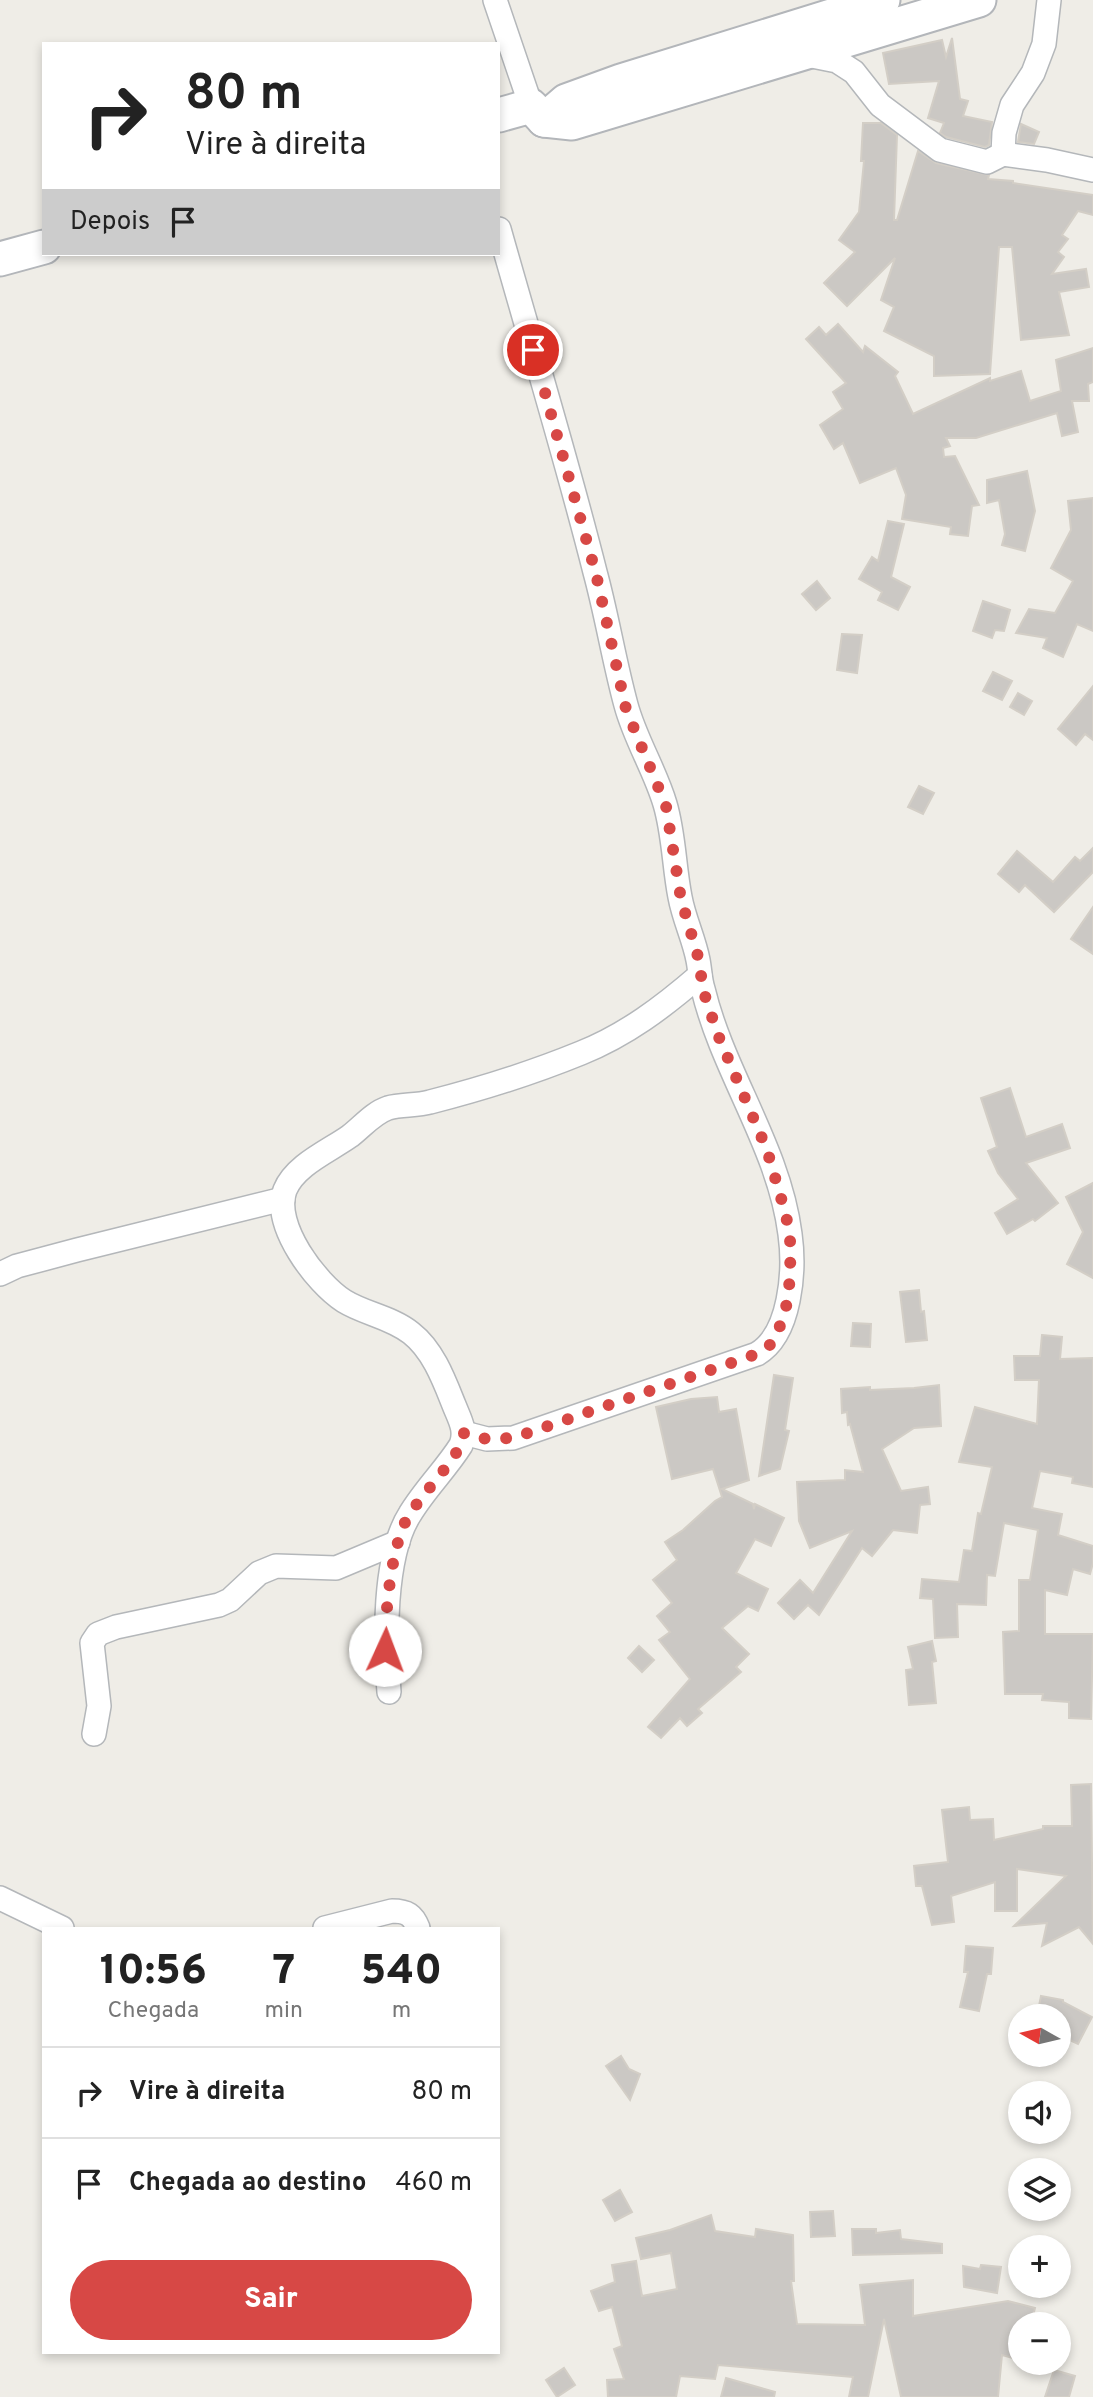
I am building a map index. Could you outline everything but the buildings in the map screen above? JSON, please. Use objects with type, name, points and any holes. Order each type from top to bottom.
[{"type":"street","points":[[495,0],[537,113]]},
{"type":"street","points":[[537,113],[621,81],[883,0]]},
{"type":"street","points":[[500,115],[537,113],[572,123],[979,0]]},
{"type":"street","points":[[1003,154],[1007,119],[1012,105],[1033,74],[1044,44],[1049,0]]},
{"type":"street","points":[[797,55],[837,61],[854,72],[880,105],[940,150],[987,162],[1003,154],[1093,170]]},
{"type":"street","points":[[464,1433],[486,1439],[513,1438],[757,1354],[776,1338],[789,1289],[790,1233],[775,1174],[718,1035],[700,975],[699,960],[681,899],[666,806],[626,709],[596,574],[500,233]]},
{"type":"street","points":[[0,259],[42,248]]},
{"type":"street","points":[[389,1692],[385,1626],[398,1542],[410,1514],[459,1449],[464,1433],[463,1424],[444,1380],[425,1346],[401,1326],[345,1301],[332,1291],[292,1242],[283,1199],[291,1180],[305,1166],[352,1135],[379,1112],[390,1107],[426,1103],[483,1088],[582,1053],[635,1027],[700,975]]},
{"type":"street","points":[[0,1274],[17,1266],[76,1250],[283,1199]]},
{"type":"street","points":[[94,1734],[99,1706],[92,1643],[99,1634],[116,1627],[219,1605],[230,1600],[259,1573],[276,1566],[336,1568],[398,1542]]},
{"type":"street","points":[[0,1898],[60,1927]]},
{"type":"street","points":[[329,1927],[392,1911],[403,1911],[413,1917],[418,1927]]},
{"type":"route","points":[[385,1650],[385,1626],[393,1567],[403,1527],[426,1491],[459,1449],[464,1433],[486,1439],[513,1438],[757,1354],[776,1338],[789,1289],[790,1233],[780,1191],[767,1150],[718,1035],[703,990],[699,960],[681,899],[666,806],[626,709],[596,574],[533,350]]}]
